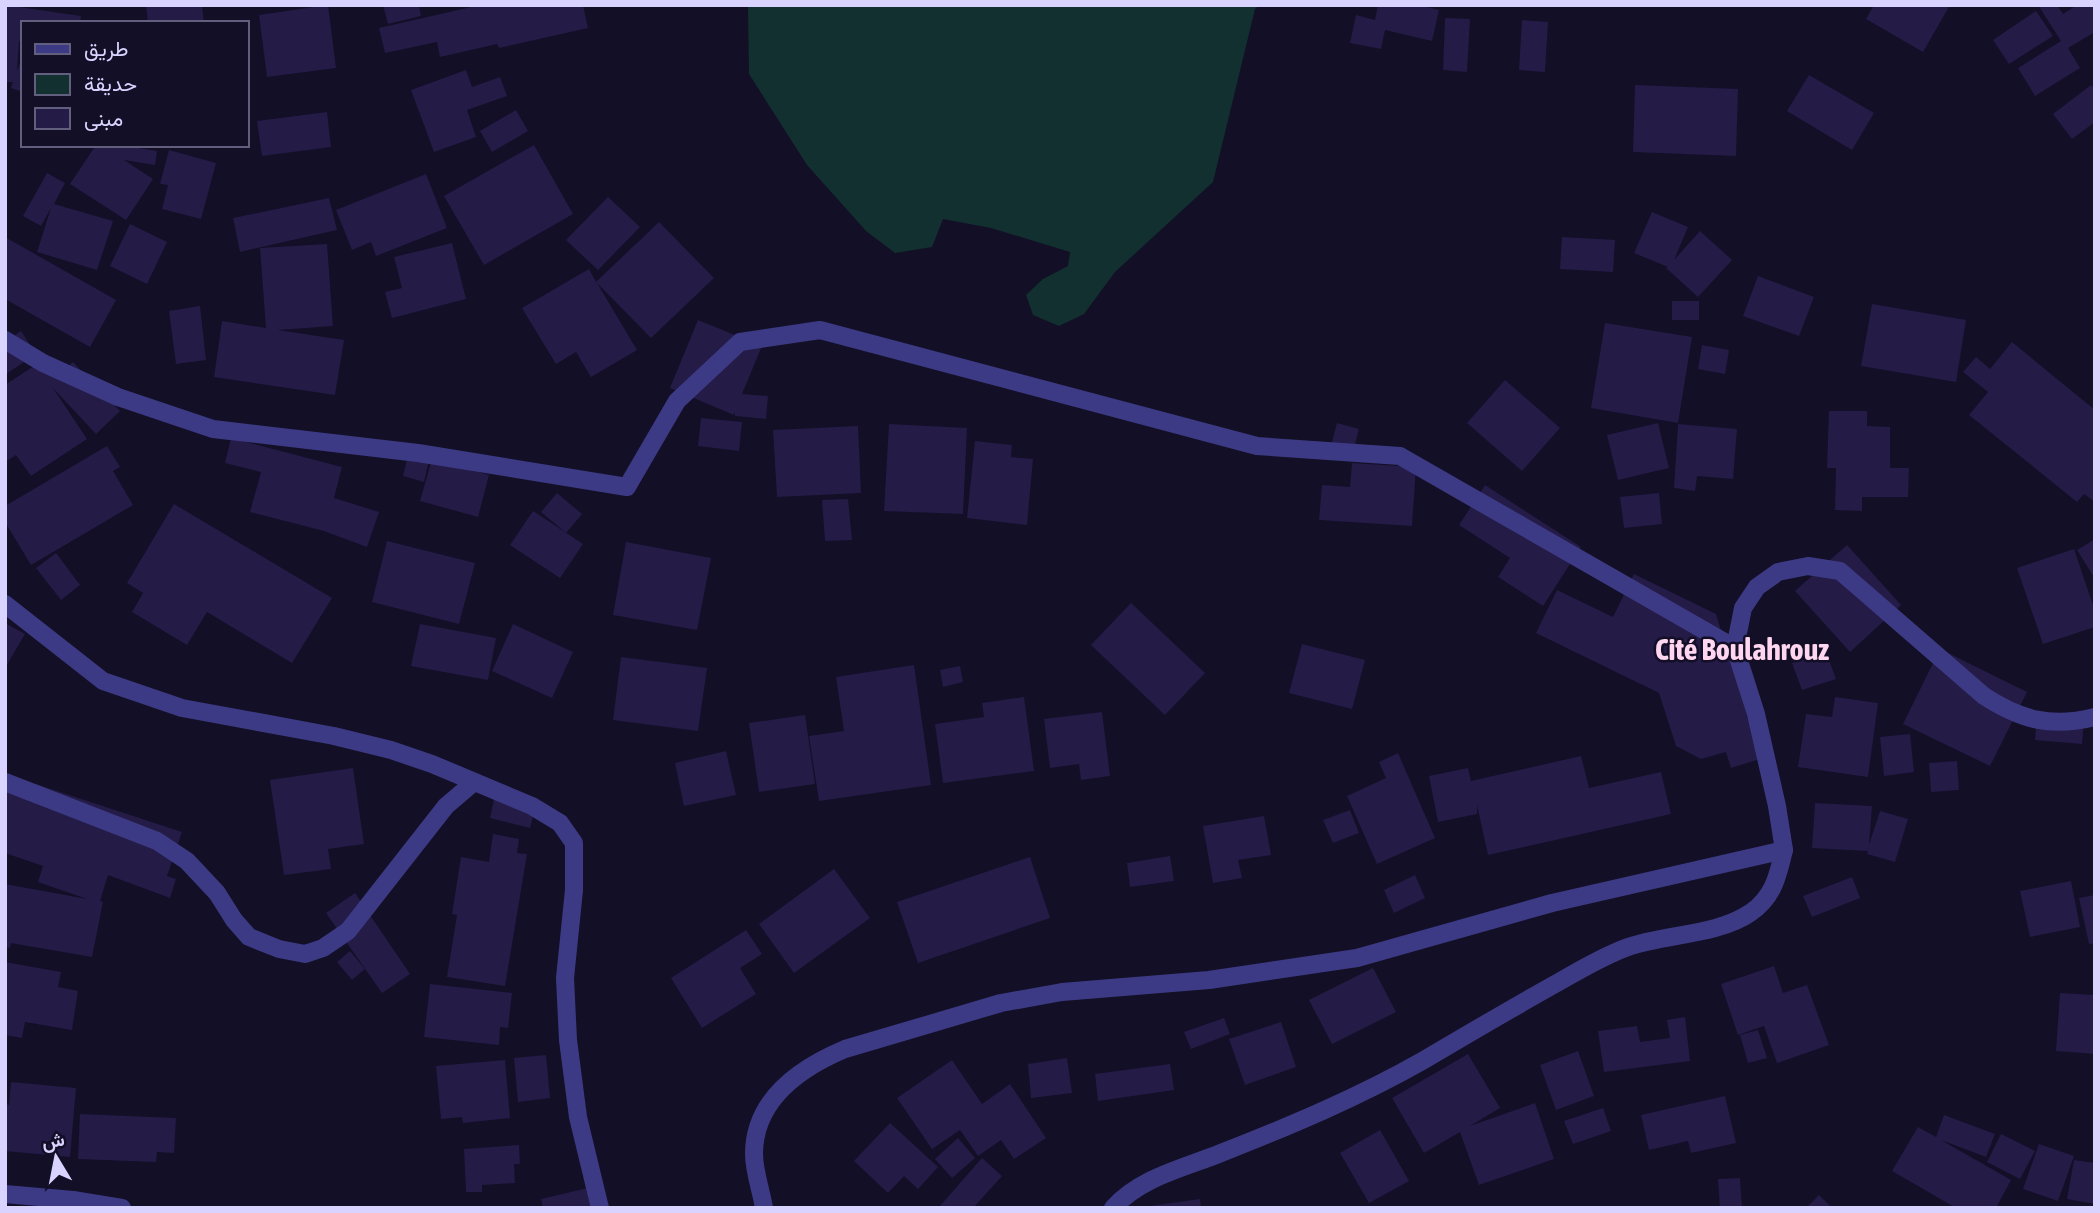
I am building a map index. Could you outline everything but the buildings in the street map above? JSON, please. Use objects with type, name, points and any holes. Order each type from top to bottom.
[{"type":"street","points":[[5,340],[43,363],[118,397],[213,429],[418,453],[627,487],[677,401],[740,342],[820,330],[1257,446],[1400,456],[1735,648]]},
{"type":"street","points":[[1114,1208],[1122,1198],[1143,1184],[1270,1134],[1378,1084],[1546,989],[1627,947],[1714,928],[1748,915],[1772,892],[1784,850],[1756,714],[1735,648],[1742,608],[1757,587],[1778,572],[1808,566],[1840,570],[1984,696],[2009,712],[2036,721],[2071,723],[2095,717]]},
{"type":"street","points":[[5,604],[103,681],[182,708],[334,736],[391,750],[432,764],[532,806],[560,823],[573,843],[573,890],[565,978],[568,1040],[578,1117],[600,1208]]},
{"type":"street","points":[[5,782],[157,841],[187,861],[217,892],[234,920],[249,937],[279,949],[305,954],[323,948],[348,931],[446,806],[473,783]]},
{"type":"street","points":[[764,1208],[754,1157],[755,1136],[761,1116],[787,1083],[822,1059],[845,1049],[1000,1003],[1062,992],[1209,980],[1357,958],[1552,903],[1784,850]]},
{"type":"street","points":[[5,1194],[73,1200],[122,1208]]},
{"type":"green space","points":[[748,5],[1259,5],[1255,9],[1213,182],[1115,272],[1084,314],[1059,326],[1033,315],[1026,295],[1043,279],[1068,266],[1070,252],[991,228],[943,219],[932,247],[895,253],[866,231],[807,165],[749,74]]},
{"type":"district","name":"Cité Boulahrouz","points":[[1742,649]]}]
